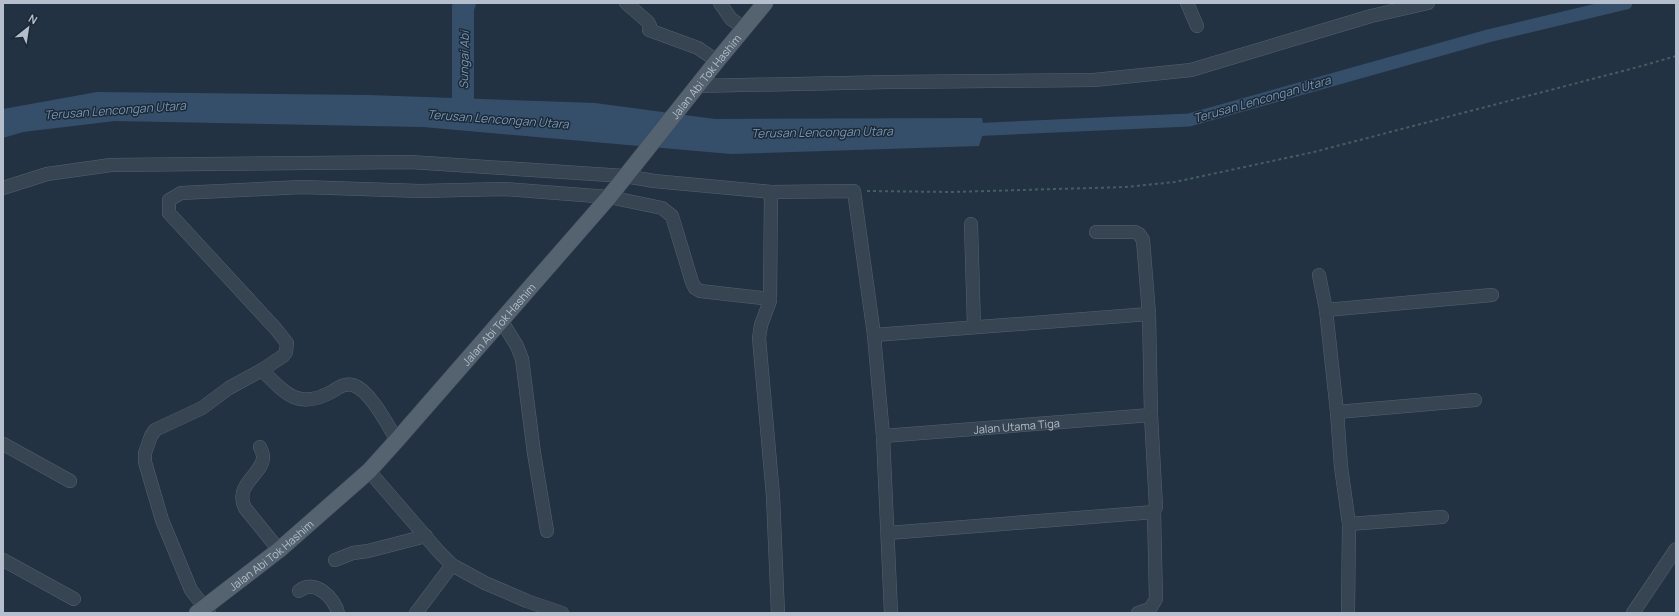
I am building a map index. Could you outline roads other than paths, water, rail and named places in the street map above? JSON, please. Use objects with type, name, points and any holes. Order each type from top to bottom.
[{"type":"main road","name":"Jalan Abi Tok Hashim","points":[[204,611],[279,550],[369,471],[609,197],[765,3]]},
{"type":"street","points":[[626,3],[648,22],[650,26],[649,30],[698,48],[717,61]]},
{"type":"street","points":[[720,3],[731,19],[744,28]]},
{"type":"street","points":[[1187,3],[1197,26]]},
{"type":"street","points":[[697,86],[1094,80],[1192,70],[1371,16],[1428,3]]},
{"type":"street","points":[[3,188],[47,174],[111,165],[410,162],[630,170],[654,182],[771,192],[854,191],[874,335],[883,436],[891,613]]},
{"type":"street","points":[[204,611],[191,590],[162,520],[145,462],[145,453],[151,436],[155,430],[202,408],[229,388],[262,370],[283,356],[286,352],[287,343],[169,213],[169,200],[172,196],[181,193],[302,187],[420,191],[504,189],[609,197],[662,208],[672,216],[692,282],[700,291],[770,299]]},
{"type":"street","points":[[771,192],[770,299],[769,308],[761,325],[759,338],[773,496],[778,613]]},
{"type":"street","points":[[971,224],[974,327]]},
{"type":"street","points":[[1096,232],[1128,232],[1138,234],[1141,236],[1145,249],[1149,314],[1151,415],[1156,507],[1154,512],[1156,599],[1150,609],[1138,613]]},
{"type":"street","points":[[1319,275],[1326,310],[1337,412],[1341,467],[1349,524],[1348,613]]},
{"type":"street","points":[[1326,310],[1492,295]]},
{"type":"street","points":[[874,335],[1149,314]]},
{"type":"street","points":[[501,320],[518,346],[522,359],[534,453],[547,531]]},
{"type":"street","points":[[262,370],[288,395],[298,399],[307,400],[318,397],[343,385],[353,385],[367,396],[397,440]]},
{"type":"street","points":[[1337,412],[1475,400]]},
{"type":"street","name":"Jalan Utama Tiga","points":[[883,436],[1151,415]]},
{"type":"street","points":[[3,444],[70,481]]},
{"type":"street","points":[[260,447],[263,457],[262,462],[248,482],[243,492],[242,502],[245,508],[279,550]]},
{"type":"street","points":[[369,471],[452,565],[480,581],[562,613]]},
{"type":"street","points":[[888,533],[1154,512]]},
{"type":"street","points":[[1349,524],[1442,518]]},
{"type":"street","points":[[335,560],[353,553],[368,551],[426,536]]},
{"type":"street","points":[[1632,613],[1676,549]]},
{"type":"street","points":[[3,560],[74,599]]},
{"type":"street","points":[[416,613],[452,565]]},
{"type":"street","points":[[299,591],[307,587],[317,588],[335,603],[338,613]]},
{"type":"water","points":[[97,92],[368,95],[595,103],[715,119],[982,118],[984,130],[979,146],[731,154],[423,127],[115,121],[23,132],[3,138],[3,109]]},
{"type":"waterway","name":"Sungai Abi","points":[[459,116],[463,98],[463,7],[465,3]]},
{"type":"waterway","name":"Terusan Lencongan Utara","points":[[968,130],[1189,120],[1488,36],[1626,3]]}]
